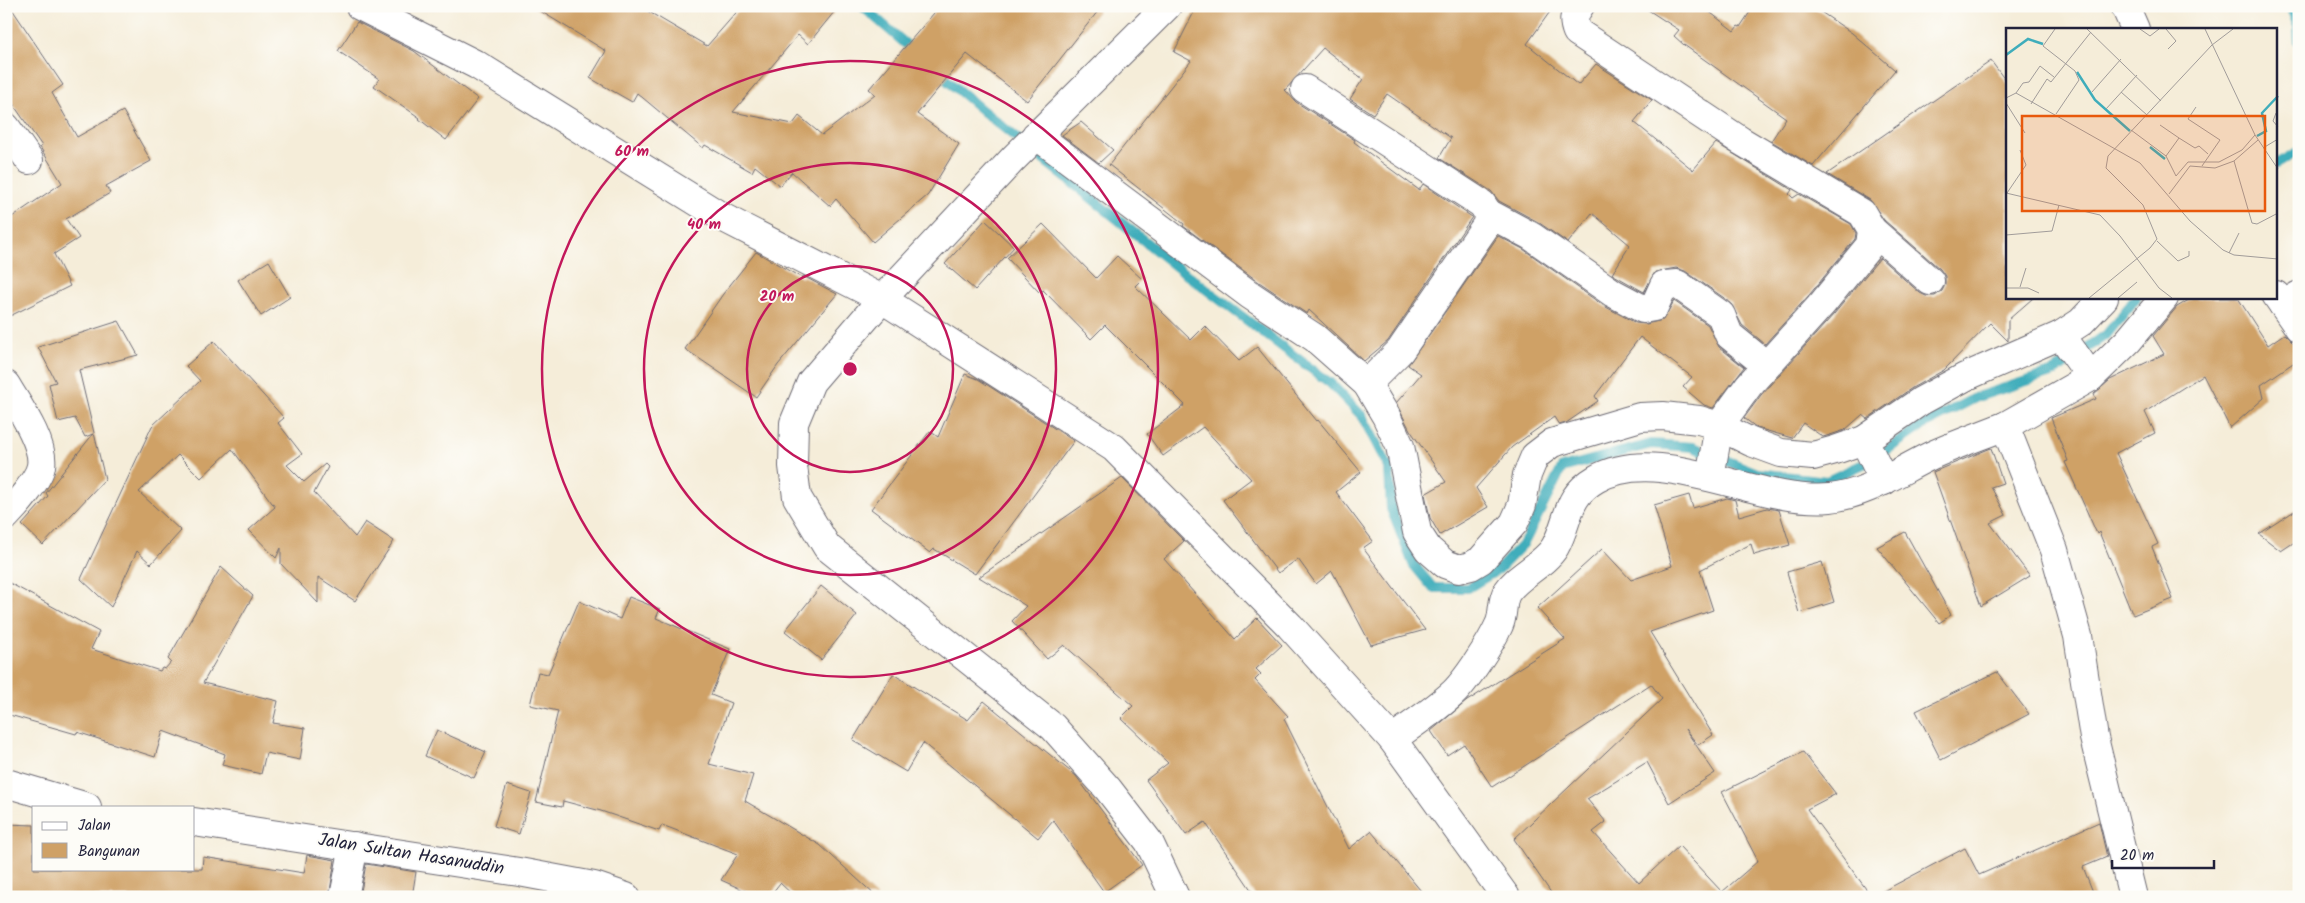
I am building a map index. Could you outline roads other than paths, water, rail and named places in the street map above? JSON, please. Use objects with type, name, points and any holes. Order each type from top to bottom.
[{"type":"main road","points":[[360,6],[477,65],[722,217],[882,299],[1114,448],[1290,626],[1392,739],[1506,897]]},
{"type":"main road","points":[[1167,6],[1013,158],[882,299],[812,382],[794,423],[793,466],[797,497],[828,547],[1053,727],[1108,789],[1149,842],[1175,897]]},
{"type":"main road","points":[[1580,6],[1573,23],[1577,32],[1741,142],[1862,213],[1872,230],[1930,281]]},
{"type":"main road","points":[[2125,6],[2135,28]]},
{"type":"main road","points":[[1305,89],[1482,204],[1488,213],[1531,236],[1613,293],[1643,309],[1654,307],[1664,285],[1677,284],[1721,315],[1729,335],[1766,365]]},
{"type":"main road","points":[[6,127],[29,160]]},
{"type":"main road","points":[[1036,135],[1250,296],[1316,338],[1368,384],[1400,446],[1417,532],[1428,550],[1445,564],[1460,569],[1481,560],[1514,523],[1522,504],[1528,475],[1536,456],[1552,443],[1640,417],[1678,417],[1793,455],[1813,456],[1866,443],[1921,401],[1965,377],[2064,341],[2103,299]]},
{"type":"main road","points":[[1368,384],[1400,350],[1487,224],[1488,213]]},
{"type":"main road","points":[[1711,469],[1719,430],[1749,385],[1822,304],[1870,246],[1872,230]]},
{"type":"main road","points":[[2286,298],[2299,328]]},
{"type":"main road","points":[[1392,739],[1452,695],[1461,685],[1500,624],[1506,593],[1554,547],[1572,501],[1583,488],[1608,474],[1642,466],[1711,469],[1770,493],[1807,498],[1852,494],[1881,476],[2005,426],[2088,372],[2128,341],[2163,299]]},
{"type":"main road","points":[[2064,341],[2088,372]]},
{"type":"main road","points":[[6,385],[37,441],[41,465],[35,478],[6,516]]},
{"type":"main road","points":[[2005,426],[2054,550],[2078,636],[2094,738],[2133,897]]},
{"type":"main road","points":[[1866,443],[1881,476]]},
{"type":"main road","points":[[6,783],[84,806]]},
{"type":"main road","name":"Jalan Sultan Hasanuddin","points":[[195,822],[520,872],[594,886],[626,897]]},
{"type":"main road","points":[[344,897],[354,846]]},
{"type":"waterway","points":[[862,6],[916,53]]},
{"type":"waterway","points":[[2290,6],[2298,26],[2299,42]]},
{"type":"waterway","points":[[936,71],[1178,268],[1330,383],[1362,416],[1389,468],[1391,509],[1413,564],[1433,588],[1468,588],[1499,569],[1524,543],[1562,468],[1651,444],[1693,447],[1757,473],[1827,481],[1874,459],[1923,425],[1977,397],[2054,372],[2107,334],[2135,299]]},
{"type":"waterway","points":[[2278,163],[2299,151]]}]
